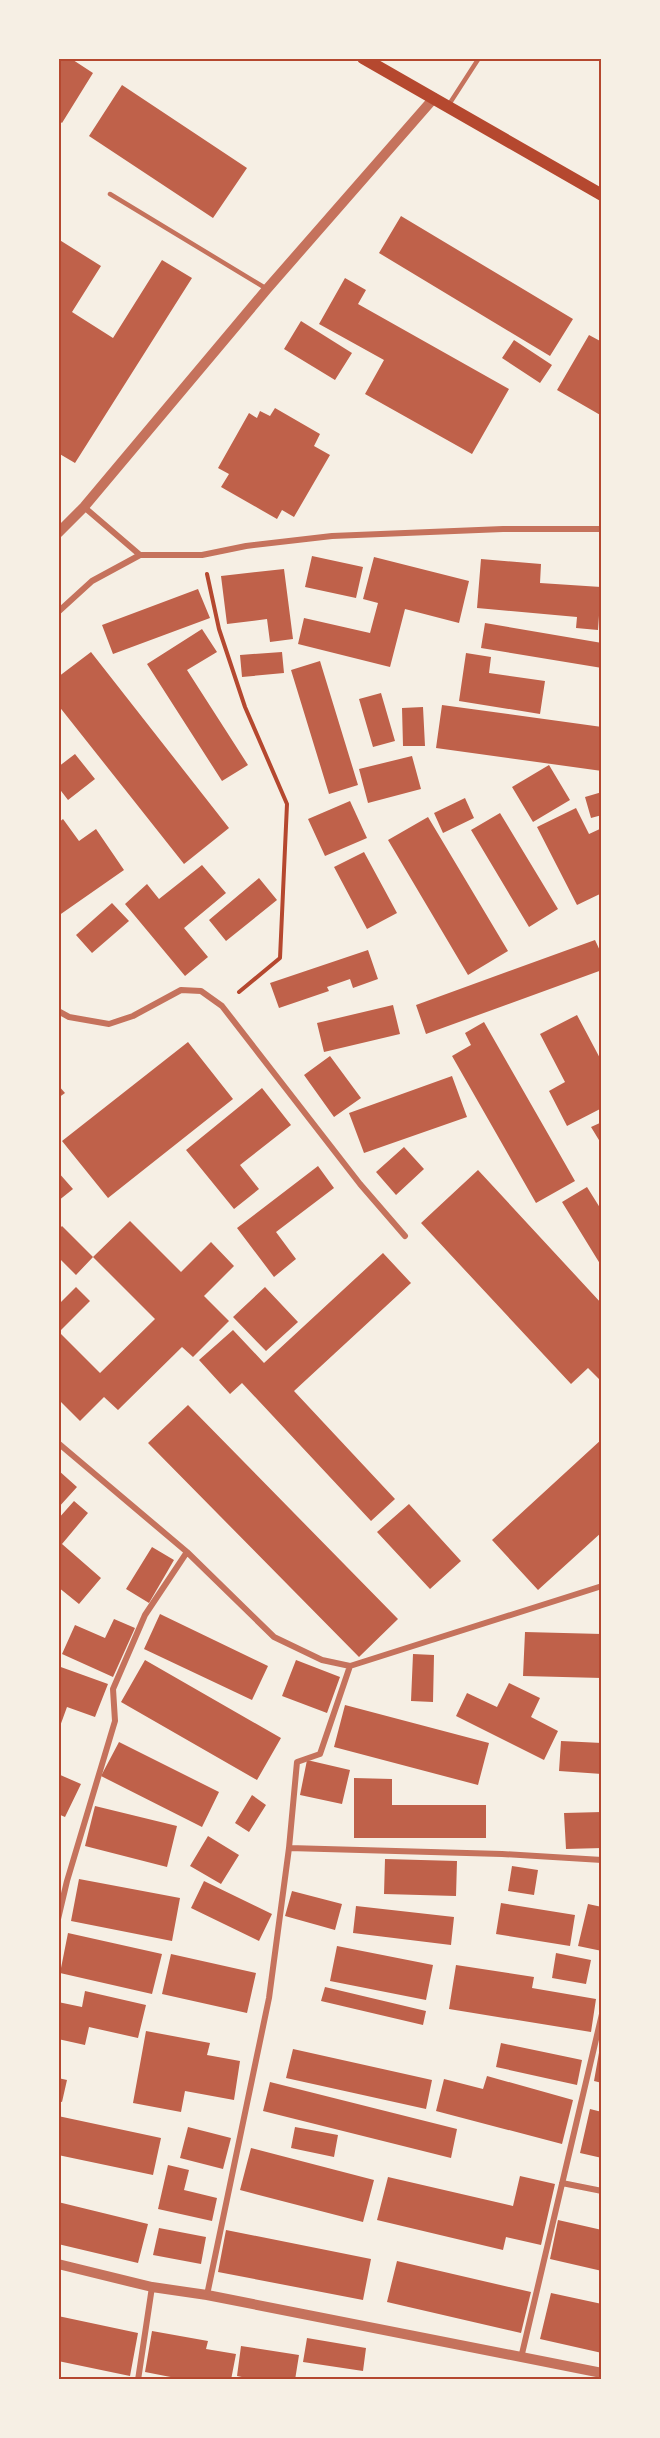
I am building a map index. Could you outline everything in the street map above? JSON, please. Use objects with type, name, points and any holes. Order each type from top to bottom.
[{"type":"main road","points":[[363,58],[602,195]]},
{"type":"street","points":[[58,533],[84,507],[267,289],[434,98]]},
{"type":"street","points":[[84,507],[140,555]]},
{"type":"street","points":[[58,612],[92,581],[140,555],[202,555],[246,546],[332,536],[503,529],[602,529]]},
{"type":"street","points":[[58,1011],[69,1017],[109,1024],[133,1016],[181,990],[201,991],[222,1006],[360,1184],[405,1236]]},
{"type":"street","points":[[58,1443],[188,1552],[274,1637],[322,1660],[350,1666],[602,1586]]},
{"type":"street","points":[[58,1919],[67,1881],[115,1721],[113,1689],[145,1616],[188,1552]]},
{"type":"street","points":[[207,2295],[269,1998],[289,1848],[297,1762],[320,1754],[350,1666]]},
{"type":"street","points":[[289,1848],[502,1854],[602,1860]]},
{"type":"street","points":[[521,2358],[602,2014]]},
{"type":"street","points":[[562,2183],[602,2192]]},
{"type":"street","points":[[58,2264],[152,2287],[207,2295],[602,2373]]},
{"type":"street","points":[[138,2379],[152,2287]]},
{"type":"lane","points":[[448,106],[479,58]]},
{"type":"lane","points":[[110,194],[267,289]]},
{"type":"path","points":[[202,555],[219,629],[242,696],[287,804],[280,958],[222,1006]]},
{"type":"building","points":[[58,58],[70,58],[93,73],[62,123],[58,120]]},
{"type":"building","points":[[122,85],[247,168],[213,218],[89,136]]},
{"type":"building","points":[[401,216],[573,319],[550,356],[379,253]]},
{"type":"building","points":[[58,239],[101,266],[72,312],[113,338],[162,260],[192,278],[75,463],[58,453]]},
{"type":"building","points":[[345,278],[366,290],[358,304],[509,389],[472,454],[365,394],[384,360],[319,324]]},
{"type":"building","points":[[301,321],[352,353],[335,380],[284,349]]},
{"type":"building","points":[[589,335],[602,342],[602,416],[557,390]]},
{"type":"building","points":[[514,340],[552,365],[540,383],[502,358]]},
{"type":"building","points":[[275,408],[320,434],[314,446],[330,455],[294,517],[282,510],[277,519],[221,487],[229,474],[218,468],[249,413],[257,418],[260,411],[270,416]]},
{"type":"building","points":[[312,556],[363,567],[356,598],[305,587]]},
{"type":"building","points":[[374,557],[469,581],[459,623],[405,609],[390,667],[298,644],[304,618],[370,633],[378,603],[363,599]]},
{"type":"building","points":[[481,559],[541,564],[540,583],[601,587],[598,630],[576,628],[577,617],[477,608]]},
{"type":"building","points":[[284,569],[293,639],[270,642],[267,619],[227,624],[221,576]]},
{"type":"building","points":[[198,589],[210,618],[113,654],[102,625]]},
{"type":"building","points":[[485,623],[602,643],[602,668],[481,648]]},
{"type":"building","points":[[202,629],[217,652],[187,670],[248,765],[222,781],[147,664]]},
{"type":"building","points":[[91,652],[229,828],[184,864],[58,705],[58,677]]},
{"type":"building","points":[[282,652],[284,673],[242,677],[240,655]]},
{"type":"building","points":[[466,653],[491,657],[489,673],[545,681],[540,714],[459,701]]},
{"type":"building","points":[[320,661],[358,785],[329,794],[291,670]]},
{"type":"building","points":[[381,693],[395,741],[373,747],[359,699]]},
{"type":"building","points":[[442,705],[602,727],[602,771],[436,748]]},
{"type":"building","points":[[423,707],[425,746],[403,746],[402,708]]},
{"type":"building","points":[[75,754],[95,779],[68,800],[58,787],[58,767]]},
{"type":"building","points":[[412,756],[421,789],[368,803],[359,769]]},
{"type":"building","points":[[549,765],[570,800],[533,822],[512,787]]},
{"type":"building","points":[[602,792],[602,815],[591,818],[585,797]]},
{"type":"building","points":[[465,798],[474,818],[443,833],[434,813]]},
{"type":"building","points":[[350,801],[367,838],[325,856],[308,819]]},
{"type":"building","points":[[576,808],[589,834],[602,828],[602,893],[577,905],[537,827]]},
{"type":"building","points":[[500,813],[558,909],[529,927],[471,830]]},
{"type":"building","points":[[428,817],[508,951],[468,975],[388,840]]},
{"type":"building","points":[[63,819],[79,841],[96,829],[124,870],[58,916],[58,823]]},
{"type":"building","points":[[364,852],[397,913],[367,929],[334,867]]},
{"type":"building","points":[[202,865],[226,893],[184,928],[208,957],[185,976],[125,904],[147,884],[159,899]]},
{"type":"building","points":[[259,878],[277,900],[226,941],[209,920]]},
{"type":"building","points":[[112,903],[129,921],[92,953],[76,935]]},
{"type":"building","points":[[595,940],[602,955],[602,970],[426,1034],[416,1005]]},
{"type":"building","points":[[368,950],[378,979],[353,988],[350,979],[327,987],[329,991],[279,1008],[270,983]]},
{"type":"building","points":[[393,1005],[400,1034],[324,1052],[317,1023]]},
{"type":"building","points":[[577,1015],[602,1062],[602,1108],[567,1126],[549,1091],[565,1082],[540,1034]]},
{"type":"building","points":[[484,1022],[575,1181],[536,1203],[452,1056],[471,1045],[465,1033]]},
{"type":"building","points":[[188,1042],[233,1099],[108,1198],[62,1141]]},
{"type":"building","points":[[330,1056],[361,1098],[334,1117],[304,1075]]},
{"type":"building","points":[[452,1076],[467,1117],[364,1153],[349,1113]]},
{"type":"building","points":[[58,1085],[65,1093],[58,1098]]},
{"type":"building","points":[[262,1088],[291,1125],[240,1165],[259,1189],[234,1209],[186,1150]]},
{"type":"building","points":[[602,1122],[602,1145],[591,1127]]},
{"type":"building","points":[[404,1147],[424,1169],[396,1195],[376,1172]]},
{"type":"building","points":[[318,1166],[334,1188],[276,1232],[296,1259],[274,1277],[237,1228]]},
{"type":"building","points":[[478,1170],[602,1304],[602,1382],[588,1368],[571,1384],[421,1223]]},
{"type":"building","points":[[58,1172],[73,1189],[58,1201]]},
{"type":"building","points":[[587,1187],[602,1211],[602,1267],[562,1202]]},
{"type":"building","points":[[130,1221],[181,1272],[211,1242],[234,1266],[204,1296],[229,1321],[193,1357],[182,1347],[118,1410],[104,1397],[80,1421],[58,1399],[58,1305],[76,1287],[90,1301],[59,1332],[100,1373],[155,1319],[93,1257]]},
{"type":"building","points":[[62,1226],[93,1257],[76,1275],[58,1257],[58,1230]]},
{"type":"building","points":[[383,1253],[411,1283],[294,1391],[395,1499],[371,1521],[242,1383],[230,1394],[199,1360],[233,1330],[264,1363]]},
{"type":"building","points":[[265,1287],[298,1322],[266,1351],[233,1317]]},
{"type":"building","points":[[188,1405],[398,1619],[359,1657],[148,1443]]},
{"type":"building","points":[[602,1439],[602,1532],[538,1590],[492,1540]]},
{"type":"building","points":[[58,1470],[77,1487],[58,1508]]},
{"type":"building","points":[[74,1501],[88,1513],[62,1544],[101,1578],[79,1604],[58,1587],[58,1519]]},
{"type":"building","points":[[409,1504],[461,1561],[430,1589],[377,1532]]},
{"type":"building","points":[[152,1547],[174,1560],[149,1603],[126,1589]]},
{"type":"building","points":[[160,1614],[268,1666],[252,1700],[144,1649]]},
{"type":"building","points":[[114,1619],[135,1628],[113,1677],[62,1654],[75,1625],[105,1638]]},
{"type":"building","points":[[525,1632],[602,1634],[602,1678],[523,1676]]},
{"type":"building","points":[[413,1654],[434,1655],[433,1702],[411,1701]]},
{"type":"building","points":[[145,1660],[281,1738],[257,1780],[121,1702]]},
{"type":"building","points":[[296,1660],[340,1677],[327,1713],[282,1696]]},
{"type":"building","points":[[58,1666],[108,1684],[95,1717],[67,1707],[59,1729]]},
{"type":"building","points":[[509,1683],[540,1698],[531,1717],[558,1731],[544,1760],[456,1716],[467,1693],[497,1707]]},
{"type":"building","points":[[345,1705],[489,1743],[478,1785],[334,1747]]},
{"type":"building","points":[[561,1741],[602,1743],[602,1774],[559,1771]]},
{"type":"building","points":[[119,1742],[219,1792],[202,1827],[101,1776]]},
{"type":"building","points":[[307,1760],[350,1770],[342,1804],[300,1795]]},
{"type":"building","points":[[58,1774],[81,1784],[65,1817],[58,1814]]},
{"type":"building","points":[[354,1778],[392,1779],[392,1805],[486,1805],[486,1838],[354,1838]]},
{"type":"building","points":[[252,1795],[266,1805],[249,1832],[235,1823]]},
{"type":"building","points":[[95,1806],[177,1826],[167,1867],[85,1846]]},
{"type":"building","points":[[602,1812],[602,1848],[566,1849],[564,1813]]},
{"type":"building","points":[[208,1836],[239,1855],[221,1884],[190,1866]]},
{"type":"building","points":[[385,1859],[457,1861],[456,1896],[384,1894]]},
{"type":"building","points":[[512,1866],[538,1870],[534,1895],[508,1891]]},
{"type":"building","points":[[79,1879],[180,1898],[172,1941],[71,1921]]},
{"type":"building","points":[[204,1881],[272,1914],[259,1941],[191,1908]]},
{"type":"building","points":[[292,1891],[342,1904],[335,1930],[285,1916]]},
{"type":"building","points":[[501,1903],[575,1915],[570,1946],[496,1934]]},
{"type":"building","points":[[588,1904],[602,1907],[602,1951],[578,1946]]},
{"type":"building","points":[[356,1906],[454,1917],[451,1945],[353,1933]]},
{"type":"building","points":[[68,1933],[162,1954],[152,1994],[60,1973]]},
{"type":"building","points":[[337,1946],[433,1965],[426,2000],[330,1981]]},
{"type":"building","points":[[556,1953],[591,1960],[586,1984],[552,1978]]},
{"type":"building","points":[[171,1954],[256,1973],[247,2013],[162,1994]]},
{"type":"building","points":[[456,1965],[534,1977],[532,1988],[596,1999],[591,2032],[449,2009]]},
{"type":"building","points":[[325,1987],[426,2011],[423,2025],[321,2001]]},
{"type":"building","points":[[85,1991],[146,2005],[138,2038],[89,2027],[85,2045],[58,2039],[58,2002],[82,2007]]},
{"type":"building","points":[[146,2031],[210,2043],[207,2055],[240,2061],[234,2100],[185,2091],[181,2112],[133,2103]]},
{"type":"building","points":[[501,2043],[582,2060],[577,2085],[496,2067]]},
{"type":"building","points":[[600,2047],[602,2047],[602,2083],[594,2081]]},
{"type":"building","points":[[293,2049],[432,2080],[426,2109],[286,2078]]},
{"type":"building","points":[[487,2076],[573,2100],[562,2144],[436,2111],[444,2079],[483,2089]]},
{"type":"building","points":[[58,2078],[67,2080],[62,2102],[58,2101]]},
{"type":"building","points":[[270,2082],[457,2129],[451,2158],[263,2111]]},
{"type":"building","points":[[590,2109],[602,2112],[602,2158],[580,2153]]},
{"type":"building","points":[[58,2116],[161,2138],[153,2175],[58,2155]]},
{"type":"building","points":[[188,2127],[231,2138],[223,2169],[180,2158]]},
{"type":"building","points":[[295,2127],[338,2135],[334,2157],[291,2148]]},
{"type":"building","points":[[251,2148],[374,2180],[363,2222],[240,2190]]},
{"type":"building","points":[[168,2165],[189,2170],[184,2190],[217,2198],[212,2221],[158,2209]]},
{"type":"building","points":[[520,2176],[555,2184],[541,2245],[506,2237],[503,2250],[377,2220],[388,2177],[513,2206]]},
{"type":"building","points":[[58,2202],[148,2224],[138,2263],[58,2244]]},
{"type":"building","points":[[558,2220],[602,2230],[602,2271],[550,2259]]},
{"type":"building","points":[[159,2228],[206,2237],[201,2264],[153,2255]]},
{"type":"building","points":[[226,2230],[371,2259],[363,2300],[218,2272]]},
{"type":"building","points":[[397,2261],[531,2292],[521,2333],[387,2302]]},
{"type":"building","points":[[551,2293],[602,2304],[602,2353],[540,2339]]},
{"type":"building","points":[[58,2316],[138,2333],[130,2376],[58,2361]]},
{"type":"building","points":[[152,2331],[208,2341],[206,2349],[236,2354],[231,2380],[186,2380],[145,2372]]},
{"type":"building","points":[[307,2338],[366,2348],[363,2371],[303,2362]]},
{"type":"building","points":[[241,2346],[299,2355],[295,2380],[256,2380],[237,2376]]}]
